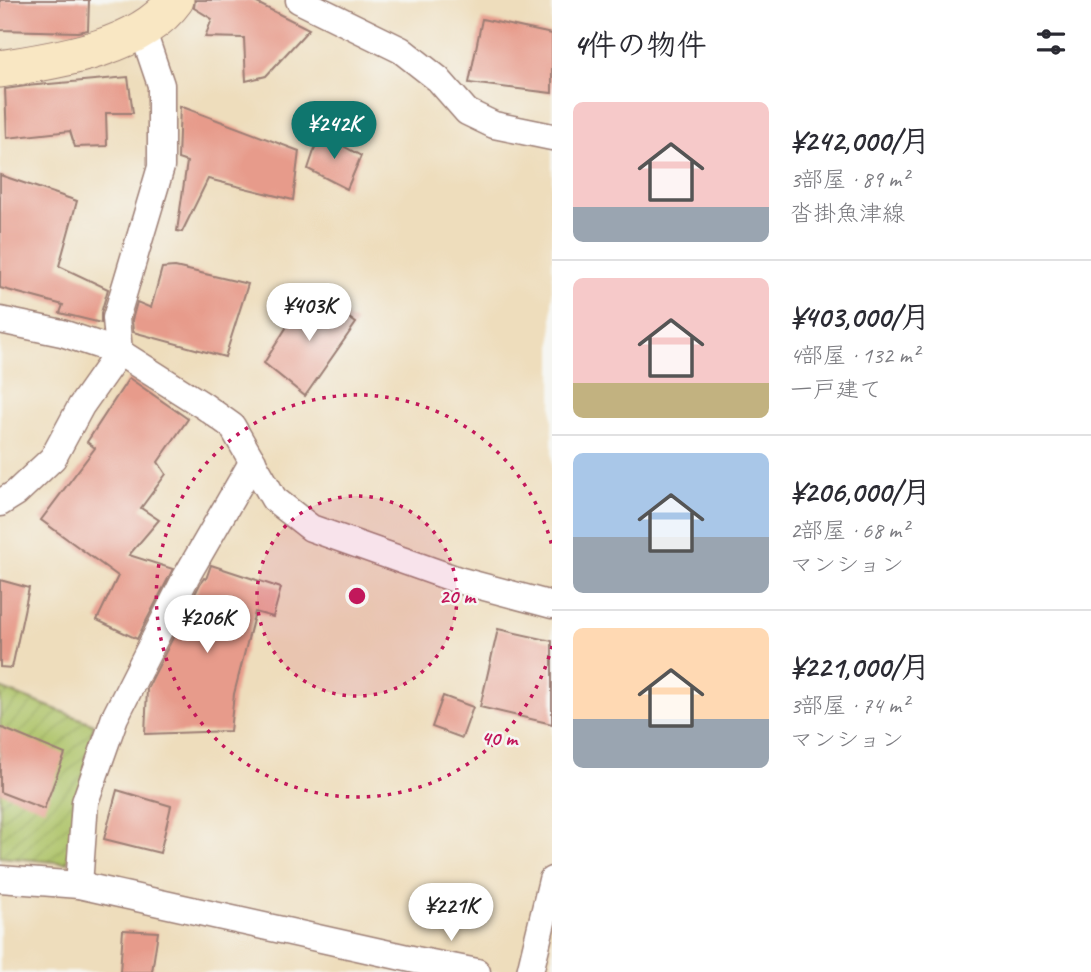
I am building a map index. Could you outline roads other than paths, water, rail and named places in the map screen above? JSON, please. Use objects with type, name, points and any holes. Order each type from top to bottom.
[{"type":"main road","points":[[0,69],[48,62],[102,49],[142,29],[170,8],[175,0]]},
{"type":"street","points":[[299,0],[401,50],[438,79],[467,112],[494,125],[552,137]]},
{"type":"street","points":[[0,503],[16,493],[53,457],[81,406],[119,352],[116,318],[162,167],[161,85],[142,29]]},
{"type":"street","points":[[0,320],[62,333],[119,352],[204,406],[232,426],[274,499],[311,528],[458,580],[552,605]]},
{"type":"street","points":[[79,885],[85,802],[115,717],[186,577],[253,461]]},
{"type":"street","points":[[0,878],[79,885],[415,966],[477,972]]},
{"type":"street","points":[[530,972],[552,880]]}]
